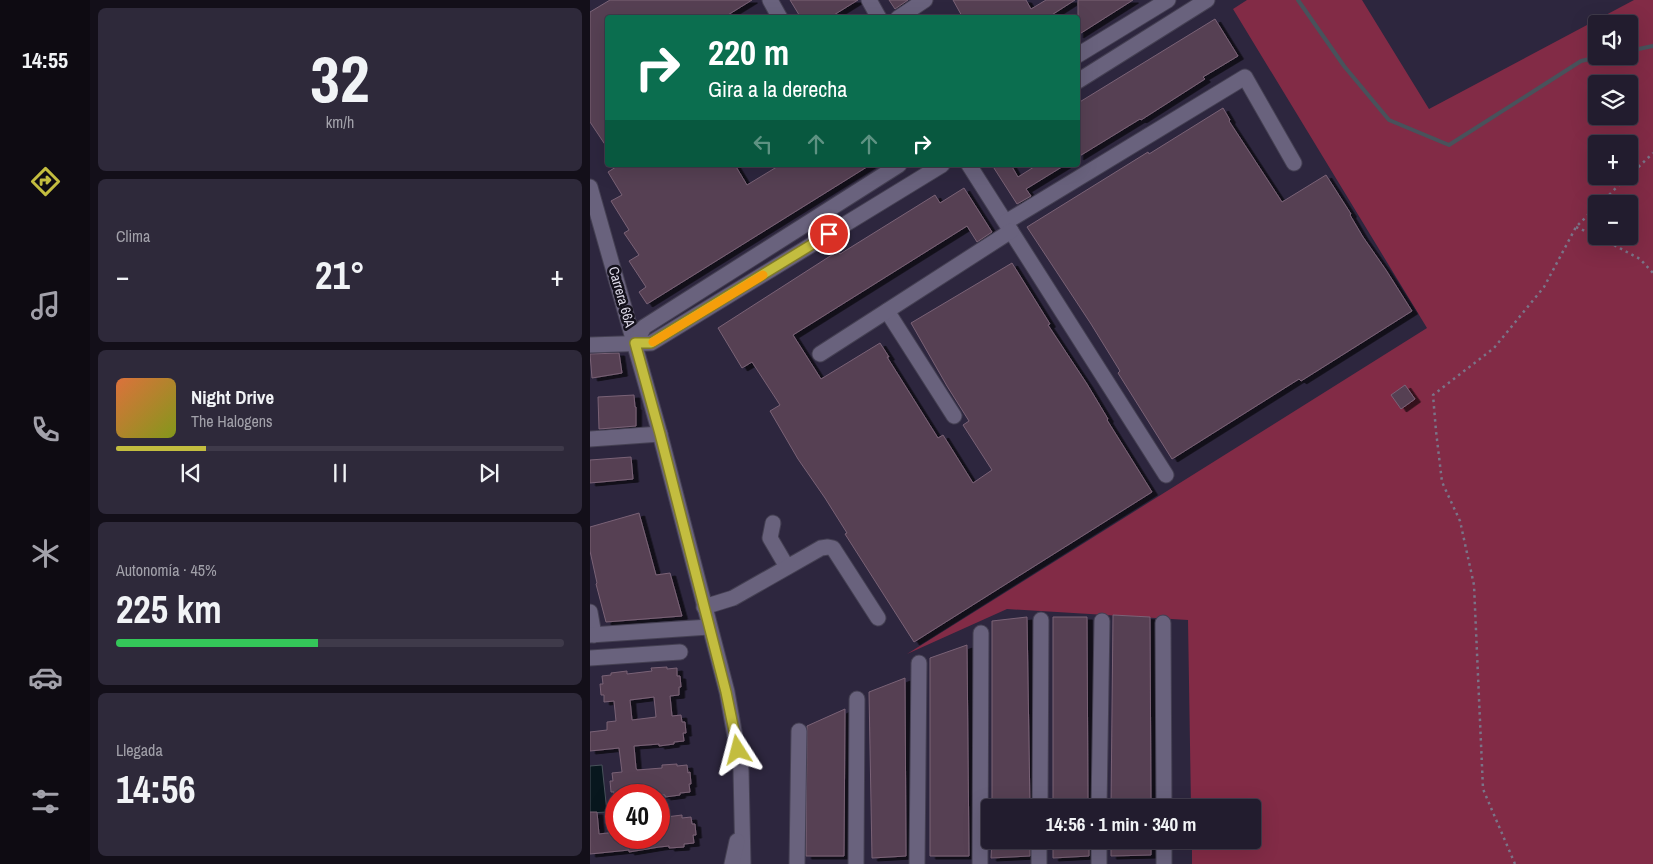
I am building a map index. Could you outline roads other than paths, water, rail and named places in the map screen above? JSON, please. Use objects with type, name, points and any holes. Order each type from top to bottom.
[{"type":"street","points":[[770,0],[778,15]]},
{"type":"street","points":[[869,0],[877,15]]},
{"type":"street","points":[[902,15],[924,0]]},
{"type":"street","points":[[1080,54],[1168,0]]},
{"type":"street","points":[[1080,80],[1207,0]]},
{"type":"street","points":[[820,354],[887,311],[1009,227],[1245,76],[1294,162]]},
{"type":"street","points":[[635,343],[644,327],[896,167]]},
{"type":"street","points":[[590,345],[651,343],[939,167]]},
{"type":"street","points":[[970,167],[1166,475]]},
{"type":"street","name":"Carrera 66A","points":[[590,187],[660,434],[726,692],[741,770],[743,864]]},
{"type":"street","points":[[887,311],[954,416]]},
{"type":"street","points":[[590,439],[660,434]]},
{"type":"street","points":[[773,522],[770,538],[787,567]]},
{"type":"street","points":[[704,607],[733,598],[821,548],[828,547],[833,548],[878,618]]},
{"type":"street","points":[[590,612],[592,635],[708,627]]},
{"type":"street","points":[[1040,799],[1041,620]]},
{"type":"street","points":[[1099,799],[1102,621]]},
{"type":"street","points":[[1163,623],[1164,799]]},
{"type":"street","points":[[980,864],[981,633]]},
{"type":"street","points":[[590,658],[680,652]]},
{"type":"street","points":[[917,864],[919,663]]},
{"type":"street","points":[[856,864],[857,699]]},
{"type":"street","points":[[797,864],[799,731]]},
{"type":"street","name":"Carrera 66A","points":[[732,864],[742,818]]},
{"type":"street","points":[[1039,849],[1039,864]]},
{"type":"street","points":[[1099,849],[1099,864]]},
{"type":"street","points":[[1164,849],[1164,864]]},
{"type":"waterway","points":[[1298,0],[1344,66],[1389,120],[1449,145],[1581,61],[1588,59]]},
{"type":"waterway","points":[[1638,49],[1653,46]]}]
